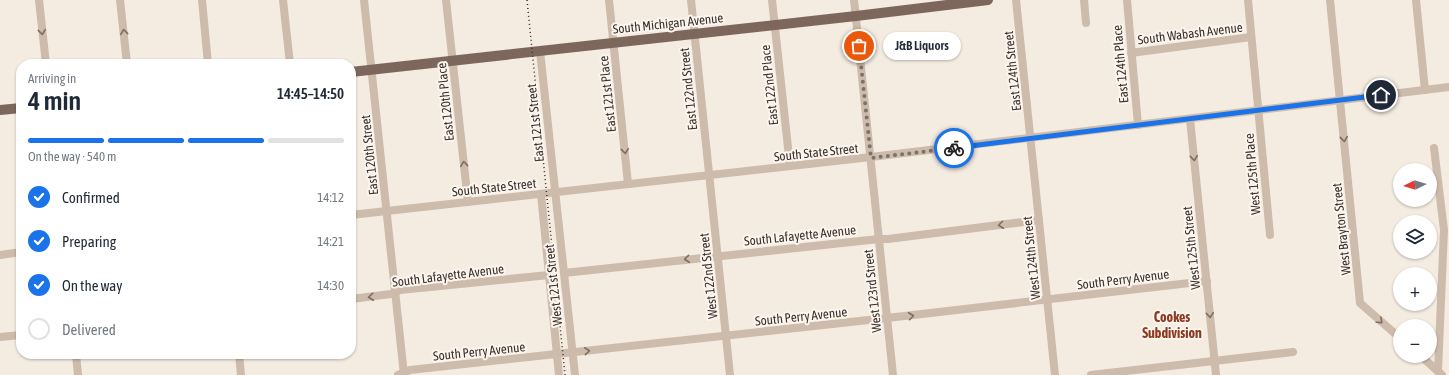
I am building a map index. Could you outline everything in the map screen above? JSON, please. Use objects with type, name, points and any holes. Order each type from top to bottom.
[{"type":"main road","name":"South Michigan Avenue","points":[[356,72],[988,0]]},
{"type":"main road","points":[[0,110],[16,108]]},
{"type":"street","points":[[39,0],[45,59]]},
{"type":"street","points":[[120,0],[126,59]]},
{"type":"street","points":[[202,0],[208,59]]},
{"type":"street","points":[[283,0],[289,59]]},
{"type":"street","name":"East 120th Street","points":[[364,0],[396,293],[402,374]]},
{"type":"street","name":"East 120th Place","points":[[446,0],[468,202]]},
{"type":"street","name":"East 121st Place","points":[[609,0],[628,184]]},
{"type":"street","name":"East 122nd Street","points":[[691,0],[710,175]]},
{"type":"street","name":"East 122nd Place","points":[[772,0],[790,166]]},
{"type":"street","name":"West 123rd Street","points":[[854,0],[893,375]]},
{"type":"street","name":"East 124th Street","points":[[1016,0],[1031,139]]},
{"type":"street","points":[[1084,0],[1086,23]]},
{"type":"street","name":"East 124th Place","points":[[1127,0],[1138,125]]},
{"type":"street","name":"West 125th Place","points":[[1248,0],[1270,235]]},
{"type":"street","name":"West Brayton Street","points":[[1330,0],[1360,303],[1393,332]]},
{"type":"street","points":[[1416,0],[1425,90]]},
{"type":"street","name":"South Wabash Avenue","points":[[1131,53],[1251,37]]},
{"type":"street","name":"East 121st Street","points":[[540,51],[555,193]]},
{"type":"street","name":"South State Street","points":[[356,214],[871,158],[1449,87]]},
{"type":"street","name":"West 125th Street","points":[[1190,119],[1216,375]]},
{"type":"street","name":"West 124th Street","points":[[1031,139],[1055,375]]},
{"type":"street","points":[[1434,148],[1446,229],[1440,373]]},
{"type":"street","name":"West 122nd Street","points":[[710,175],[730,375]]},
{"type":"street","name":"West 121st Street","points":[[555,193],[575,375]]},
{"type":"street","name":"West 121st Street","points":[[541,194],[559,375]]},
{"type":"street","name":"South Lafayette Avenue","points":[[564,273],[888,239],[1039,220]]},
{"type":"street","points":[[0,255],[16,253]]},
{"type":"street","name":"South Lafayette Avenue","points":[[356,298],[388,295],[396,293],[400,290],[549,275]]},
{"type":"street","name":"South Perry Avenue","points":[[402,374],[409,371],[1207,281]]},
{"type":"street","points":[[0,338],[16,336]]},
{"type":"street","points":[[1091,375],[1293,352]]},
{"type":"street","points":[[76,359],[78,375]]},
{"type":"street","points":[[239,359],[241,375]]},
{"type":"street","points":[[1428,363],[1440,373]]},
{"type":"railway","points":[[527,0],[565,375]]},
{"type":"way so far","points":[[859,46],[871,158],[954,148]]},
{"type":"place","name":"J&B Liquors","points":[[859,46]]},
{"type":"district","name":"Cookes Subdivision","points":[[1172,326]]},
{"type":"route","points":[[954,148],[1381,95]]}]
